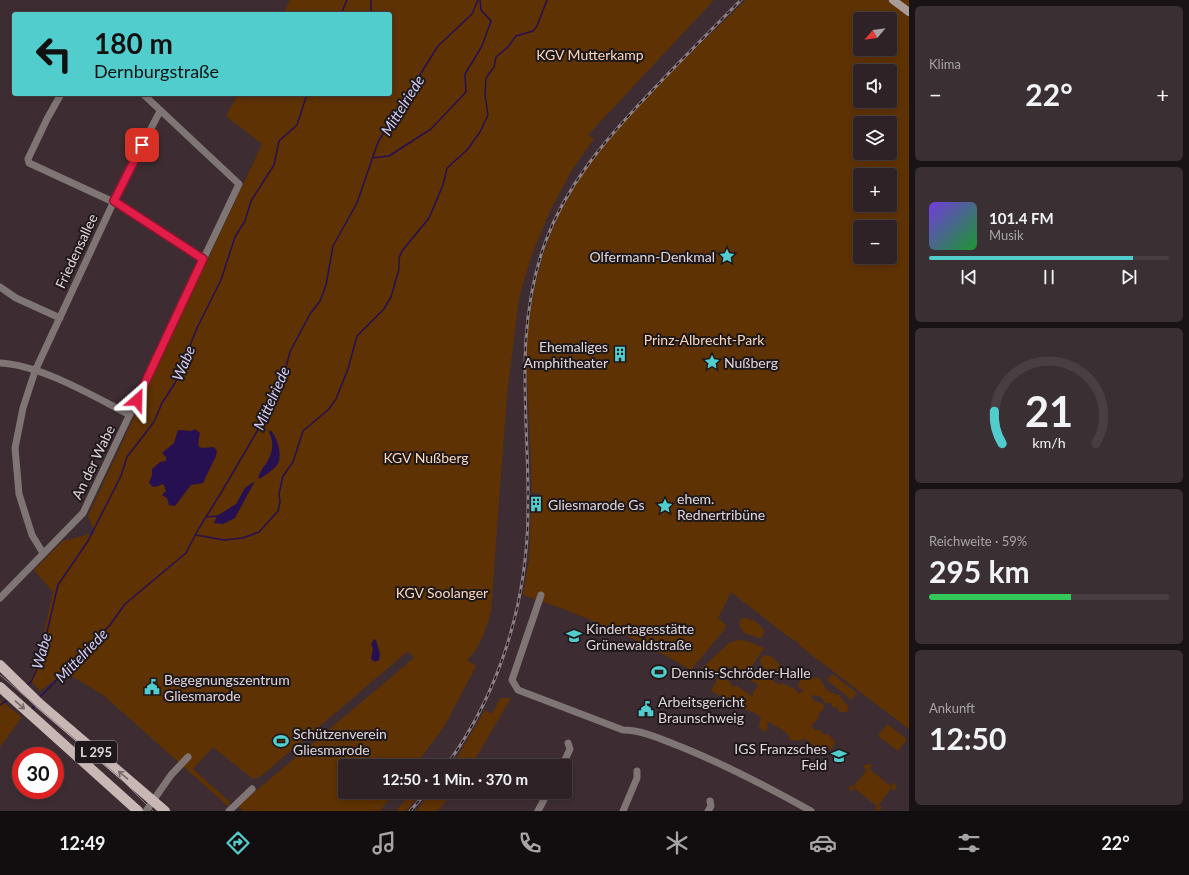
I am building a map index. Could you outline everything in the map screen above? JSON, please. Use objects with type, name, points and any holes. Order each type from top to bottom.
[{"type":"main road","points":[[893,0],[909,12]]},
{"type":"main road","name":"L 295","points":[[0,665],[40,704],[165,811]]},
{"type":"main road","name":"L 295","points":[[0,687],[138,811]]},
{"type":"street","points":[[60,96],[28,159],[29,163],[114,201],[203,259]]},
{"type":"street","points":[[145,96],[160,111]]},
{"type":"street","name":"An der Wabe","points":[[0,598],[83,513],[239,184],[160,111]]},
{"type":"street","name":"Friedensallee","points":[[43,553],[32,535],[18,494],[15,448],[18,429],[35,371],[114,201],[160,111]]},
{"type":"street","points":[[0,287],[16,298],[60,318]]},
{"type":"street","points":[[0,363],[16,365],[35,371],[130,415]]},
{"type":"street","points":[[540,595],[512,680],[518,690],[623,730],[635,730],[694,752],[778,792],[811,811]]},
{"type":"street","points":[[565,759],[570,749],[568,743]]},
{"type":"street","points":[[146,811],[171,775],[188,757]]},
{"type":"street","points":[[623,811],[637,778],[637,771]]},
{"type":"street","points":[[228,811],[252,789]]},
{"type":"street","points":[[538,811],[544,799]]},
{"type":"street","points":[[708,811],[711,806],[710,801]]},
{"type":"green space","points":[[290,0],[714,0],[588,135],[594,139],[572,170],[550,211],[532,254],[519,298],[507,394],[491,611],[479,644],[467,660],[476,666],[445,725],[420,759],[338,759],[338,799],[389,799],[380,811],[243,811],[238,806],[414,658],[408,651],[261,776],[253,779],[213,747],[193,769],[230,802],[229,807],[103,695],[65,672],[40,691],[30,680],[36,668],[53,592],[34,570],[63,541],[95,533],[88,516],[262,144],[226,116],[237,96],[392,96],[392,12],[284,12]]},
{"type":"green space","name":"Prinz-Albrecht-Park","points":[[746,0],[909,0],[909,729],[800,646],[798,642],[790,638],[731,592],[718,618],[726,625],[724,630],[691,670],[610,628],[567,610],[523,595],[529,560],[531,511],[540,510],[540,493],[532,493],[526,351],[530,313],[540,265],[557,219],[573,189],[617,130],[668,75]]},
{"type":"green space","points":[[743,618],[752,620],[760,626],[764,631],[762,637],[759,638],[744,633],[739,625],[740,620]]},
{"type":"green space","points":[[738,640],[747,641],[764,648],[752,666],[757,671],[761,679],[772,678],[773,681],[780,685],[782,683],[795,689],[798,693],[801,693],[803,690],[798,687],[800,681],[810,675],[814,678],[818,678],[830,692],[840,695],[844,702],[849,706],[847,712],[839,712],[838,708],[833,707],[831,703],[825,703],[821,697],[813,695],[811,698],[822,703],[824,708],[818,715],[818,719],[811,726],[815,730],[821,730],[824,735],[828,734],[835,741],[832,749],[819,751],[806,739],[794,741],[790,740],[785,731],[769,722],[767,723],[768,728],[766,732],[763,731],[759,727],[761,717],[729,702],[725,707],[720,706],[724,698],[711,691],[719,676],[702,668],[729,643]],"holes":[[[724,667],[732,668],[731,672],[737,681],[746,678],[759,685],[753,692],[753,697],[737,686],[733,687],[729,681],[720,678]]]},
{"type":"green space","points":[[764,655],[774,658],[780,666],[779,672],[771,673],[761,665],[760,659]]},
{"type":"green space","points":[[832,674],[857,693],[852,700],[827,680]]},
{"type":"green space","points":[[500,698],[511,698],[475,759],[456,759],[485,710],[492,714]]},
{"type":"green space","points":[[0,700],[22,717],[0,747]]},
{"type":"green space","points":[[887,724],[907,739],[898,751],[878,736]]},
{"type":"green space","points":[[867,764],[872,765],[869,769],[891,786],[894,782],[897,787],[895,791],[891,788],[879,805],[882,808],[879,811],[875,809],[877,806],[854,788],[851,792],[849,789],[850,785],[853,787],[867,770],[863,767]]},
{"type":"green space","points":[[406,799],[416,799],[406,811],[396,811]]},
{"type":"green space","points":[[426,799],[447,799],[438,811],[416,811]]},
{"type":"shaded area","points":[[195,429],[200,433],[198,443],[199,446],[202,448],[214,447],[217,451],[216,456],[203,483],[191,485],[175,506],[169,505],[167,498],[162,495],[166,491],[164,485],[162,484],[153,487],[149,483],[152,475],[152,469],[160,462],[166,461],[166,457],[162,453],[174,443],[178,430],[192,431]]},
{"type":"shaded area","points":[[270,430],[273,433],[279,447],[280,457],[277,465],[259,479],[259,475],[267,462],[272,449],[272,441],[269,432]]},
{"type":"shaded area","points":[[255,481],[235,518],[223,524],[214,523],[217,516],[236,504],[245,488]]},
{"type":"shaded area","points":[[374,639],[376,640],[380,654],[379,660],[375,662],[371,659],[373,648],[371,644]]},
{"type":"waterway","name":"Wabe","points":[[342,12],[347,0]]},
{"type":"waterway","points":[[371,0],[371,12]]},
{"type":"waterway","name":"Mittelriede","points":[[40,697],[110,625],[125,604],[186,553],[199,528],[266,416],[282,382],[290,352],[310,314],[320,301],[326,285],[333,246],[357,203],[378,142],[438,46],[472,14],[478,0]]},
{"type":"waterway","points":[[372,158],[389,156],[431,129],[466,92],[465,74],[482,46],[491,21],[481,10],[480,0]]},
{"type":"waterway","points":[[196,535],[224,540],[243,538],[259,532],[278,511],[280,502],[279,494],[283,476],[293,462],[303,431],[329,409],[336,399],[348,369],[357,336],[384,309],[391,297],[399,269],[399,258],[402,251],[429,218],[443,185],[447,168],[467,150],[480,132],[488,115],[485,95],[486,78],[494,67],[496,57],[508,47],[516,36],[533,31],[537,26],[547,0]]},
{"type":"waterway","name":"Wabe","points":[[26,686],[31,682],[40,662],[58,585],[88,541],[121,476],[127,457],[154,422],[162,403],[175,383],[197,328],[221,280],[235,237],[245,221],[251,201],[274,165],[279,141],[297,125],[306,96]]},
{"type":"waterway","points":[[207,517],[217,516]]},
{"type":"waterway","name":"Wabe","points":[[0,705],[9,699]]},
{"type":"waterway","name":"Mittelriede","points":[[31,711],[35,704]]},
{"type":"tram line","points":[[0,675],[117,775],[153,811]]},
{"type":"railway","points":[[451,759],[482,707],[496,676],[508,643],[517,610],[527,542],[528,473],[525,407],[526,342],[529,309],[535,276],[545,243],[564,202],[576,182],[602,146],[659,83],[741,0]]},
{"type":"railway","points":[[410,811],[421,799]]},
{"type":"place","name":"Olfermann-Denkmal","points":[[727,256]]},
{"type":"place","name":"Ehemaliges Amphitheater","points":[[620,354]]},
{"type":"place","name":"Nußberg","points":[[712,362]]},
{"type":"place","name":"Gliesmarode Gs","points":[[536,504]]},
{"type":"place","name":"ehem. Rednertribüne","points":[[665,506]]},
{"type":"place","name":"Kindertagesstätte Grünewaldstraße","points":[[574,636]]},
{"type":"place","name":"Dennis-Schröder-Halle","points":[[659,672]]},
{"type":"place","name":"Begegnungszentrum Gliesmarode","points":[[152,687]]},
{"type":"place","name":"Arbeitsgericht Braunschweig","points":[[646,709]]},
{"type":"place","name":"Schützenverein Gliesmarode","points":[[281,741]]},
{"type":"place","name":"IGS Franzsches Feld","points":[[839,756]]},
{"type":"route","points":[[137,400],[203,259],[114,201],[142,145]]},
{"type":"park label","name":"KGV Mutterkamp","points":[[590,54]]},
{"type":"park label","name":"KGV Nußberg","points":[[426,457]]},
{"type":"park label","name":"KGV Soolanger","points":[[442,592]]}]
